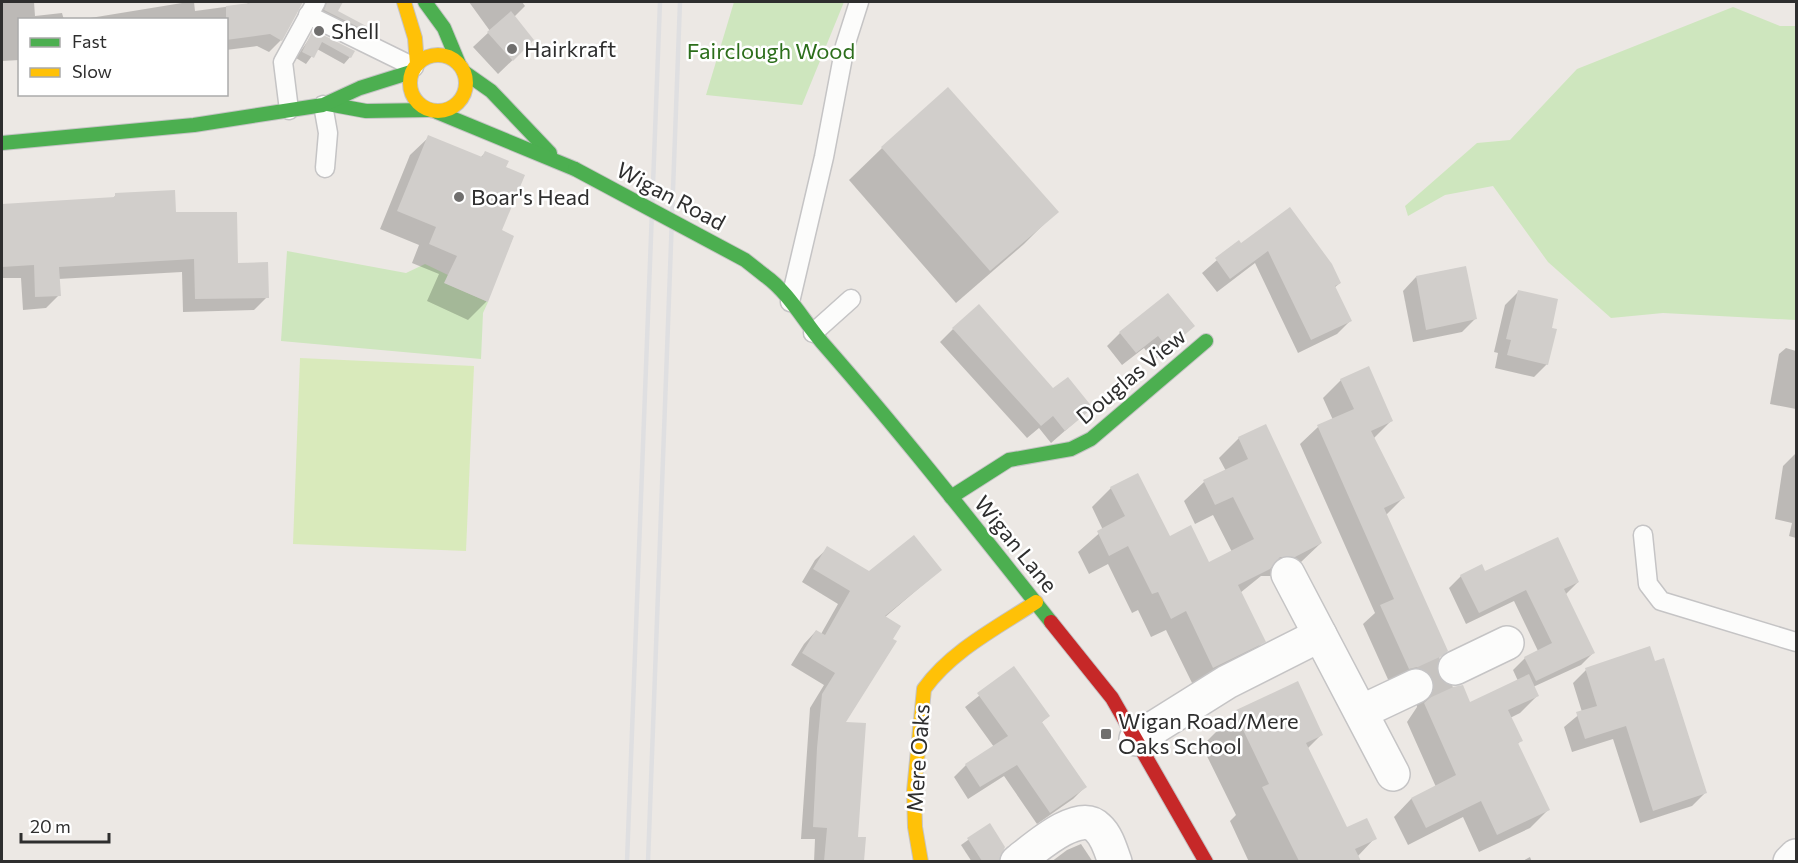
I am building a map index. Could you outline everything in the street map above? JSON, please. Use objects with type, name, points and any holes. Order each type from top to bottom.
[{"type":"main road","points":[[404,2],[415,38],[414,68],[410,90],[420,105],[433,111],[447,110],[461,99],[465,91],[461,68],[444,28],[425,2]]},
{"type":"main road","points":[[414,68],[433,55],[452,58],[461,68]]},
{"type":"main road","name":"Wigan Road","points":[[325,105],[360,88],[414,68]]},
{"type":"main road","name":"Wigan Road","points":[[461,68],[506,105],[556,159]]},
{"type":"main road","name":"Wigan Road","points":[[2,143],[194,125],[325,105],[366,111],[433,111],[556,159],[745,260],[764,274]]},
{"type":"main road","name":"Wigan Lane","points":[[764,274],[777,284],[813,333],[886,416],[1112,699],[1206,861]]},
{"type":"main road","name":"Douglas View","points":[[951,497],[991,469],[1009,460],[1071,449],[1091,439],[1129,409],[1206,341]]},
{"type":"main road","name":"Mere Oaks","points":[[921,861],[913,812],[917,735],[924,689],[953,659],[1036,602]]},
{"type":"street","points":[[1288,574],[1393,774]]},
{"type":"street","points":[[1136,739],[1227,682],[1320,634]]},
{"type":"street","points":[[1455,668],[1507,643]]},
{"type":"street","points":[[1361,712],[1416,686]]},
{"type":"street","points":[[1017,861],[1068,825],[1080,822],[1090,822],[1099,828],[1115,861]]},
{"type":"street","points":[[1790,861],[1797,856]]},
{"type":"lane","points":[[790,302],[824,158],[845,46],[859,2]]},
{"type":"lane","points":[[289,110],[283,62],[312,8],[414,68]]},
{"type":"lane","points":[[325,105],[328,133],[325,168]]},
{"type":"lane","points":[[813,333],[851,299]]},
{"type":"lane","points":[[1643,535],[1648,584],[1661,601],[1797,642]]},
{"type":"green space","name":"Fairclough Wood","points":[[734,2],[844,2],[802,105],[706,95]]},
{"type":"green space","points":[[1733,7],[1780,26],[1796,26],[1796,320],[1663,313],[1611,318],[1548,262],[1493,186],[1445,195],[1408,216],[1405,206],[1477,143],[1510,140],[1577,69]]},
{"type":"green space","points":[[287,251],[406,273],[425,264],[448,275],[445,283],[488,302],[483,313],[481,359],[281,341]]},
{"type":"green space","points":[[300,358],[474,366],[466,551],[293,544]]},
{"type":"building","points":[[257,2],[303,2],[282,41],[270,34],[228,40],[226,6]]},
{"type":"building","points":[[327,2],[343,2],[338,11],[368,27],[366,31],[324,10]]},
{"type":"building","points":[[511,11],[534,40],[513,61],[487,32]]},
{"type":"building","points":[[313,30],[355,51],[351,58],[322,42],[314,58],[302,52]]},
{"type":"building","points":[[948,87],[1059,212],[990,271],[881,147]]},
{"type":"building","name":"Boar's Head","points":[[428,135],[482,157],[485,151],[509,161],[506,167],[525,175],[502,230],[514,236],[488,302],[444,283],[457,256],[429,244],[436,227],[397,211]]},
{"type":"building","points":[[175,190],[176,212],[237,212],[238,263],[268,262],[269,298],[195,299],[194,259],[59,267],[61,296],[35,297],[34,265],[2,267],[2,204],[115,197],[115,193]]},
{"type":"building","points":[[1290,207],[1332,264],[1341,283],[1335,286],[1352,321],[1311,340],[1268,251],[1230,279],[1215,258],[1239,240],[1241,243]]},
{"type":"building","points":[[1466,266],[1477,319],[1426,330],[1416,276]]},
{"type":"building","points":[[1518,290],[1558,299],[1552,328],[1557,329],[1548,365],[1507,355],[1511,340],[1506,339]]},
{"type":"building","points":[[1168,293],[1195,326],[1168,349],[1158,336],[1136,353],[1119,332]]},
{"type":"building","points":[[979,304],[1053,388],[1068,377],[1093,408],[1065,431],[1053,416],[1041,426],[952,328]]},
{"type":"building","points":[[1369,366],[1393,421],[1371,431],[1405,498],[1384,508],[1448,651],[1439,658],[1436,667],[1438,677],[1453,687],[1463,685],[1470,702],[1529,674],[1539,696],[1508,710],[1523,741],[1518,743],[1550,810],[1497,835],[1481,801],[1426,828],[1411,798],[1456,775],[1424,703],[1432,696],[1435,688],[1433,679],[1426,670],[1417,667],[1409,669],[1380,605],[1394,599],[1317,425],[1354,409],[1340,379]]},
{"type":"building","points":[[1266,424],[1322,543],[1295,557],[1280,557],[1270,569],[1238,585],[1266,642],[1213,668],[1186,611],[1171,619],[1158,592],[1152,594],[1128,546],[1109,556],[1097,531],[1125,516],[1110,487],[1138,473],[1170,536],[1191,525],[1209,562],[1254,539],[1233,497],[1215,505],[1203,480],[1248,459],[1238,437]]},
{"type":"building","points":[[914,535],[942,570],[885,616],[901,626],[893,639],[897,641],[846,722],[866,723],[858,837],[866,837],[864,861],[824,861],[827,828],[813,827],[817,748],[822,694],[835,673],[802,653],[816,630],[825,635],[850,591],[813,569],[827,546],[869,571]]},
{"type":"building","points":[[1558,537],[1579,582],[1564,589],[1595,653],[1536,681],[1524,657],[1552,643],[1526,590],[1479,613],[1460,575],[1482,564],[1485,571]]},
{"type":"building","points":[[1650,646],[1655,661],[1664,658],[1707,793],[1653,811],[1626,726],[1585,739],[1576,712],[1597,706],[1585,668]]},
{"type":"building","points":[[1014,666],[1050,716],[1042,722],[1087,787],[1050,813],[1017,765],[980,787],[965,764],[1008,736],[977,693]]},
{"type":"building","points":[[1298,681],[1323,735],[1306,743],[1347,827],[1367,818],[1377,839],[1355,849],[1361,861],[1299,861],[1262,787],[1269,784],[1234,711]]},
{"type":"building","points":[[990,823],[1005,847],[999,861],[982,861],[967,838]]},
{"type":"tunnel","points":[[1416,686],[1455,668]]},
{"type":"railway","points":[[627,862],[660,2]]},
{"type":"railway","points":[[648,862],[680,2]]},
{"type":"traffic: fast","points":[[425,2],[444,28],[459,64]]},
{"type":"traffic: fast","points":[[2,143],[194,125],[323,105],[360,88],[411,72]]},
{"type":"traffic: fast","points":[[464,72],[491,91],[550,153]]},
{"type":"traffic: fast","points":[[328,104],[366,111],[428,110]]},
{"type":"traffic: fast","points":[[437,112],[575,169]]},
{"type":"traffic: fast","points":[[575,169],[745,260],[764,275]]},
{"type":"traffic: fast","points":[[764,275],[790,300],[818,338],[912,449],[1051,622]]},
{"type":"traffic: fast","points":[[951,497],[1009,460],[1071,449],[1091,439],[1206,341]]},
{"type":"traffic: slow","points":[[404,2],[415,38],[417,64]]},
{"type":"traffic: slow","points":[[432,55],[444,55],[454,59],[462,67],[466,83],[462,99],[454,107],[444,111],[432,111],[422,107],[414,99],[410,89],[410,77],[414,67],[422,59],[432,55]]},
{"type":"traffic: slow","points":[[921,862],[915,827],[914,791],[924,689],[935,675],[961,651],[1036,602]]},
{"type":"traffic: jam","points":[[1051,622],[1112,698],[1206,862]]},
{"type":"place","name":"Shell","points":[[319,31]]},
{"type":"place","name":"Hairkraft","points":[[512,49]]},
{"type":"place","name":"Boar's Head","points":[[459,197]]},
{"type":"place","name":"Wigan Road/Mere Oaks School","points":[[1106,734]]}]
